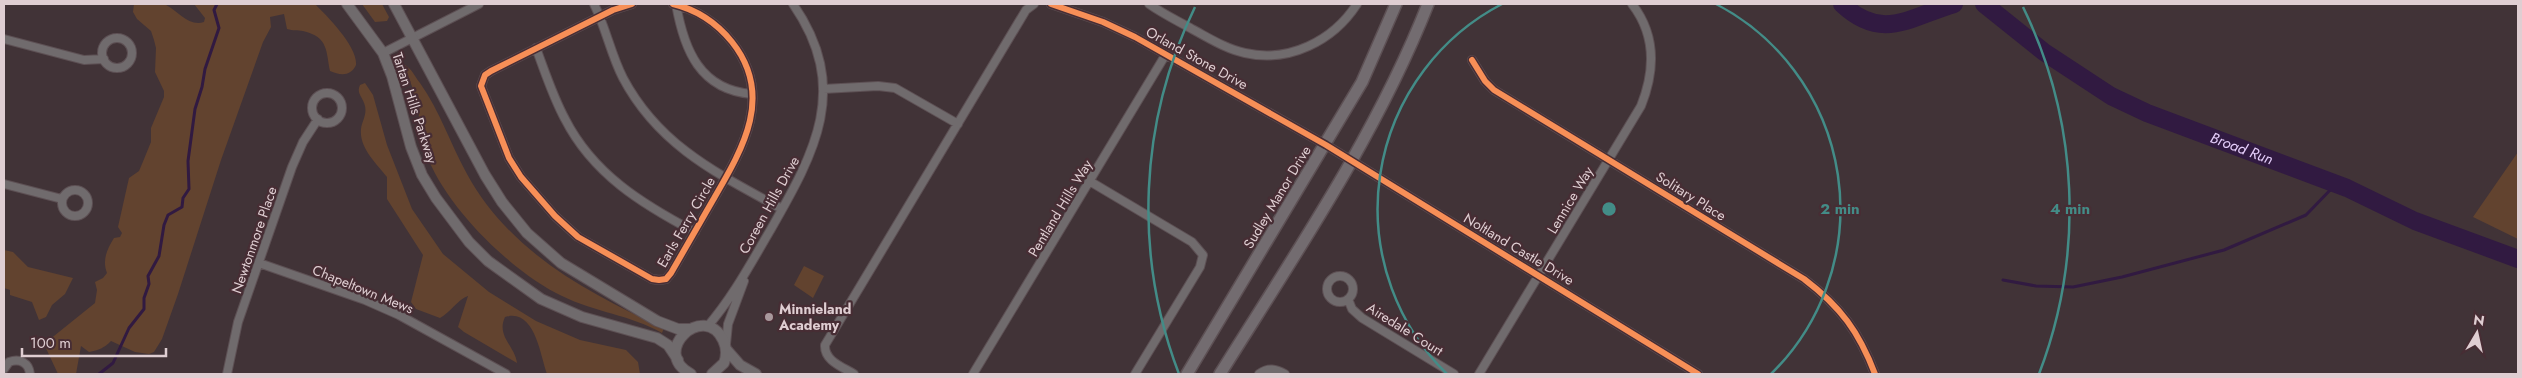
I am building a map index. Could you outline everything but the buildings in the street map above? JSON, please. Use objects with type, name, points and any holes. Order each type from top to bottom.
[{"type":"main road","name":"Sudley Manor Drive","points":[[1187,374],[1326,145],[1362,82],[1396,4]]},
{"type":"main road","points":[[1220,374],[1351,160],[1398,72],[1428,4]]},
{"type":"street","name":"Tartan Hills Parkway","points":[[347,4],[383,53],[392,76],[411,147],[422,175],[436,198],[469,242],[488,261],[541,299],[582,317],[657,338],[668,345],[683,369]]},
{"type":"street","name":"Tartan Hills Parkway","points":[[394,4],[485,175],[502,202],[527,233],[560,263],[657,321],[678,329],[707,327]]},
{"type":"street","points":[[383,53],[479,4]]},
{"type":"street","points":[[594,4],[622,76],[645,114],[673,142],[726,179],[782,209]]},
{"type":"street","name":"Earls Ferry Circle","points":[[632,4],[600,16],[485,75],[481,86],[509,158],[537,197],[578,236],[636,271],[659,280],[666,278],[671,273],[726,179],[750,127],[752,94],[747,65],[729,38],[705,16],[674,4]]},
{"type":"street","points":[[674,4],[683,38],[700,68],[725,89],[736,93],[752,94]]},
{"type":"street","name":"Coreen Hills Drive","points":[[707,327],[725,306],[746,274],[811,153],[819,126],[823,89],[812,44],[804,21],[794,4]]},
{"type":"street","points":[[854,374],[831,360],[824,350],[824,345],[1026,10],[1034,4]]},
{"type":"street","name":"Orland Stone Drive","points":[[1051,4],[1103,22],[1166,54],[1326,145]]},
{"type":"street","points":[[1149,4],[1226,47],[1258,55],[1290,53],[1319,42],[1342,23],[1357,4]]},
{"type":"street","name":"Lennice Way","points":[[1478,374],[1641,106],[1651,76],[1652,57],[1648,36],[1632,4]]},
{"type":"street","points":[[4,39],[84,60],[104,59]]},
{"type":"street","points":[[536,48],[565,120],[589,155],[627,192],[695,232]]},
{"type":"street","name":"Pentland Hills Way","points":[[972,374],[1091,182],[1166,54]]},
{"type":"street","name":"Solitary Place","points":[[1472,60],[1485,81],[1494,90],[1821,292],[1857,332],[1875,374]]},
{"type":"street","points":[[823,89],[878,86],[895,88],[958,124]]},
{"type":"street","name":"Newtonmore Place","points":[[227,374],[238,322],[292,167],[303,142],[318,119]]},
{"type":"street","name":"Noltland Castle Drive","points":[[1326,145],[1698,374]]},
{"type":"street","points":[[1091,182],[1192,242],[1203,255],[1200,266],[1135,374]]},
{"type":"street","points":[[4,184],[62,199]]},
{"type":"street","name":"Chapeltown Mews","points":[[259,263],[365,300],[399,315],[506,374]]},
{"type":"street","name":"Coreen Hills Drive","points":[[726,347],[728,324],[741,293],[746,274]]},
{"type":"street","name":"Airedale Court","points":[[1348,299],[1352,309],[1362,318],[1454,374]]},
{"type":"street","points":[[707,327],[718,333],[740,365],[756,374]]},
{"type":"street","name":"Tartan Hills Parkway","points":[[683,369],[676,349],[679,341],[689,329]]},
{"type":"street","points":[[713,374],[724,363],[726,347]]},
{"type":"street","points":[[5,365],[16,360],[23,362],[28,367],[30,374]]},
{"type":"street","points":[[1259,374],[1265,369],[1273,369],[1286,374]]},
{"type":"shaded area","points":[[134,4],[163,4],[184,18],[199,23],[204,22],[205,18],[194,4],[315,4],[347,41],[355,58],[356,65],[354,69],[345,74],[330,71],[325,46],[318,37],[303,31],[287,29],[284,14],[270,17],[271,27],[263,42],[221,160],[162,339],[154,352],[149,354],[135,352],[111,341],[101,348],[89,352],[81,346],[76,374],[58,374],[44,344],[95,303],[97,290],[95,282],[103,278],[107,273],[105,259],[107,250],[114,238],[120,237],[122,233],[118,227],[129,178],[139,171],[151,142],[151,128],[164,97],[164,91],[155,72],[156,48],[154,40],[151,31],[137,19],[133,12]]},
{"type":"shaded area","points":[[362,4],[382,4],[389,17],[387,21],[375,22]]},
{"type":"shaded area","points":[[405,65],[410,69],[427,94],[467,174],[484,201],[505,226],[552,267],[607,300],[664,328],[662,333],[638,322],[562,296],[522,271],[482,236],[448,195],[435,174],[424,146],[417,104]]},
{"type":"shaded area","points":[[365,83],[373,95],[387,145],[412,209],[443,254],[489,292],[536,321],[580,340],[626,350],[638,362],[640,374],[547,374],[539,345],[530,326],[523,319],[515,316],[505,317],[503,324],[504,335],[516,357],[517,363],[458,327],[468,296],[440,318],[416,309],[411,302],[423,255],[387,199],[387,177],[363,143],[361,129],[365,109],[359,91],[360,85]]},
{"type":"shaded area","points":[[2518,152],[2518,239],[2473,217]]},
{"type":"shaded area","points":[[4,250],[13,252],[28,267],[73,278],[65,294],[52,305],[46,317],[39,320],[32,302],[10,295],[10,290],[4,288]]},
{"type":"shaded area","points":[[804,266],[824,276],[813,298],[794,285]]},
{"type":"waterway","points":[[99,374],[113,363],[129,328],[144,309],[144,298],[149,284],[148,276],[159,256],[164,225],[168,215],[182,207],[183,198],[189,189],[188,161],[195,109],[205,69],[219,28],[214,10],[217,4]]},
{"type":"waterway","name":"Broad Run","points":[[1842,4],[1856,15],[1870,22],[1883,24],[1910,20],[1954,4]]},
{"type":"waterway","name":"Broad Run","points":[[1984,4],[2044,52],[2111,96],[2147,113],[2347,188],[2415,221],[2518,259]]},
{"type":"waterway","points":[[2003,280],[2036,286],[2073,287],[2122,277],[2224,250],[2306,215],[2336,184]]},
{"type":"cycle path","points":[[632,4],[613,10],[491,71],[485,75],[481,86],[509,158],[521,177],[555,216],[578,237],[652,279],[659,280],[666,279],[671,273],[724,181],[743,142],[750,122],[753,103],[751,82],[745,62],[732,42],[720,28],[706,18],[691,10],[673,4]]},
{"type":"cycle path","points":[[1051,4],[1103,22],[1135,37],[1326,145],[1698,374]]},
{"type":"cycle path","points":[[1472,60],[1485,81],[1494,90],[1804,279],[1817,289],[1839,310],[1847,321],[1862,345],[1875,374]]},
{"type":"place","name":"Minnieland Academy","points":[[769,317]]}]
